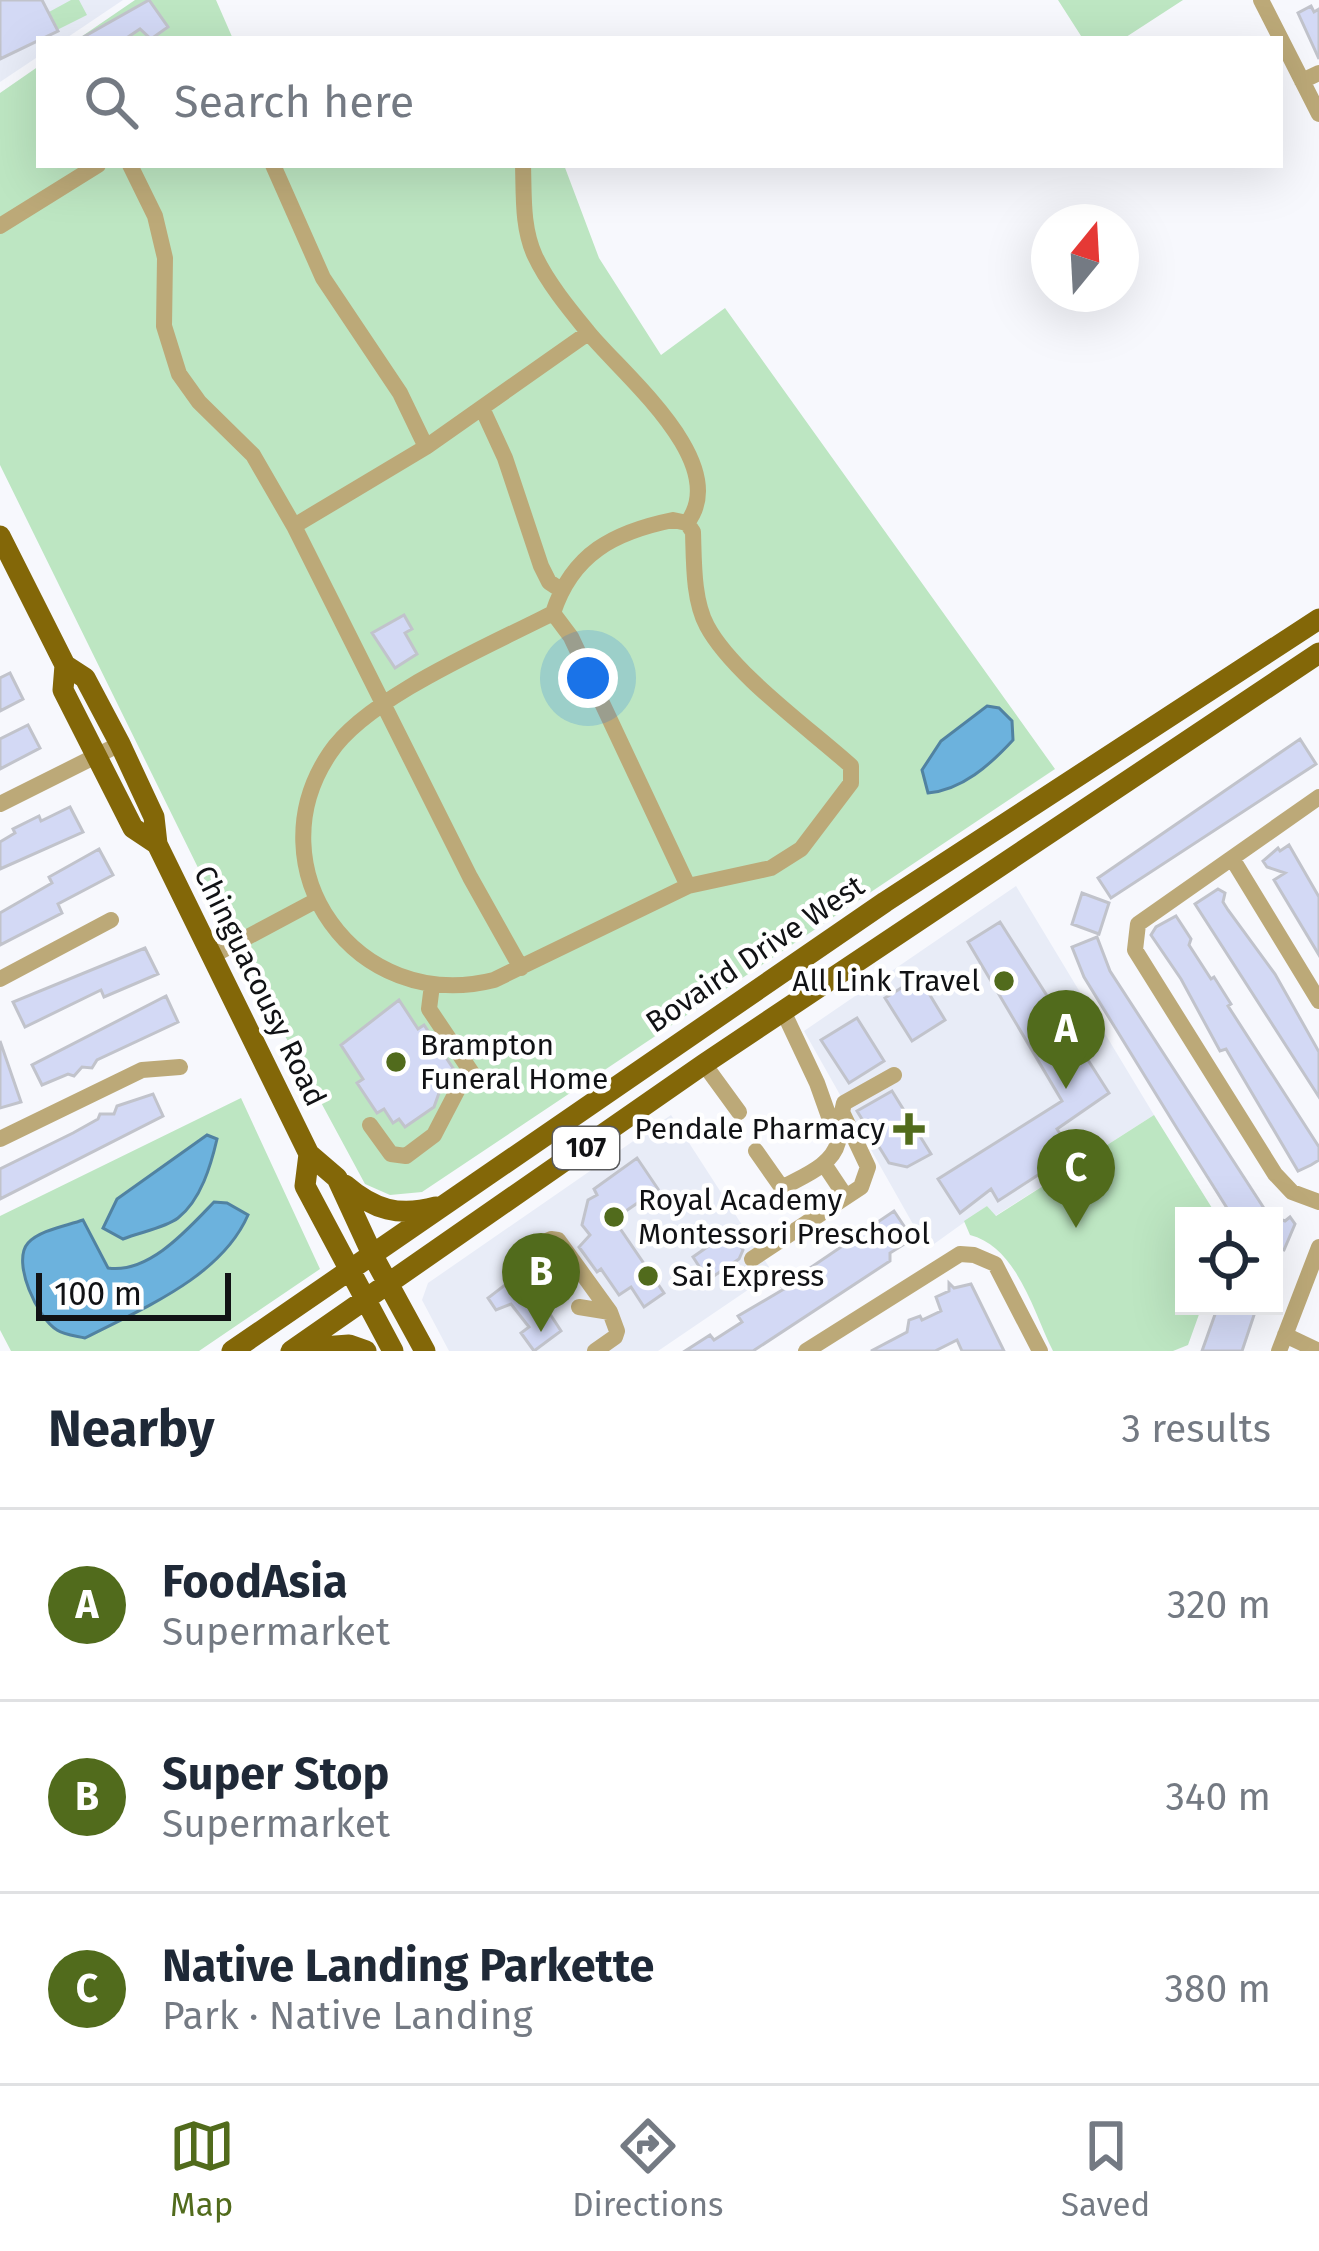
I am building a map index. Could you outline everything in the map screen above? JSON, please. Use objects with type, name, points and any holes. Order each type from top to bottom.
[{"type":"main road","name":"Chinguacousy Road","points":[[0,536],[65,665],[85,678],[120,744],[154,817],[157,844],[309,1154],[337,1178],[425,1351]]},
{"type":"main road","name":"Bovaird Drive West","points":[[232,1351],[454,1202],[684,1038],[1319,619]]},
{"type":"main road","name":"Bovaird Drive West","points":[[293,1350],[704,1064],[1319,653]]},
{"type":"main road","name":"Chinguacousy Road","points":[[65,665],[63,690],[133,828],[157,844]]},
{"type":"main road","points":[[684,1038],[704,1064]]},
{"type":"main road","name":"Chinguacousy Road","points":[[309,1154],[305,1186],[393,1351]]},
{"type":"main road","points":[[337,1178],[366,1203],[401,1213],[454,1202]]},
{"type":"main road","points":[[293,1350],[349,1345],[366,1351]]},
{"type":"street","points":[[1262,0],[1311,77],[1319,114]]},
{"type":"street","points":[[0,226],[93,168]]},
{"type":"street","points":[[131,168],[155,216],[165,258],[164,326],[179,374],[199,402],[253,455],[295,526],[470,877],[521,968]]},
{"type":"street","points":[[273,168],[323,278],[400,394],[426,447]]},
{"type":"street","points":[[523,168],[526,232],[536,260],[588,333],[665,416],[681,440],[698,497],[687,524]]},
{"type":"street","points":[[295,526],[426,447],[588,333]]},
{"type":"street","points":[[482,408],[505,458],[541,566],[549,582],[561,590]]},
{"type":"street","points":[[658,523],[687,524],[705,623],[725,653],[851,766],[851,783],[801,849],[771,868],[688,886],[521,968],[464,988],[432,986],[392,975],[352,950],[317,900],[305,844],[309,799],[323,764],[344,734],[384,703],[553,613],[561,590],[579,563],[611,542],[658,523]]},
{"type":"street","points":[[553,613],[571,637],[688,886]]},
{"type":"street","points":[[0,804],[120,744]]},
{"type":"street","points":[[1319,797],[1138,924],[1135,950],[1275,1174],[1292,1192],[1319,1202]]},
{"type":"street","points":[[1233,860],[1319,1001]]},
{"type":"street","points":[[212,956],[317,900]]},
{"type":"street","points":[[0,979],[112,920]]},
{"type":"street","points":[[370,1124],[391,1154],[406,1156],[434,1135],[470,1082],[429,1009],[432,986]]},
{"type":"street","points":[[756,1151],[782,1188],[824,1164],[838,1142],[783,1011]]},
{"type":"street","points":[[704,1064],[739,1112]]},
{"type":"street","points":[[0,1139],[142,1070],[180,1067]]},
{"type":"street","points":[[752,1259],[861,1187],[868,1167],[842,1112],[844,1103],[894,1075]]},
{"type":"street","points":[[824,1164],[846,1197]]},
{"type":"street","points":[[525,1250],[558,1240],[610,1312],[617,1331],[595,1351]]},
{"type":"street","points":[[1318,1351],[1282,1343],[1319,1247]]},
{"type":"street","points":[[806,1351],[960,1254],[995,1264],[1040,1351]]},
{"type":"street","points":[[579,1306],[610,1312]]},
{"type":"shaded area","points":[[0,0],[123,0],[69,36],[36,36],[36,58],[0,82]]},
{"type":"shaded area","points":[[1016,886],[1154,1115],[995,1216],[987,1206],[927,1249],[804,1031]]},
{"type":"shaded area","points":[[671,1115],[773,1273],[658,1351],[449,1351],[422,1300],[428,1283]]},
{"type":"green space","points":[[79,0],[87,15],[57,30],[49,12]]},
{"type":"green space","points":[[135,0],[216,0],[232,36],[82,36]]},
{"type":"green space","points":[[1058,0],[1183,0],[1128,36],[1081,36]]},
{"type":"green space","points":[[36,68],[36,168],[565,168],[599,258],[661,355],[725,308],[1055,769],[422,1192],[390,1195],[365,1184],[236,945],[0,465],[0,93]]},
{"type":"green space","points":[[241,1098],[320,1269],[199,1351],[11,1351],[0,1330],[0,1216]]},
{"type":"green space","points":[[1154,1115],[1211,1207],[1175,1207],[1175,1315],[1199,1315],[1188,1345],[1173,1351],[1053,1351],[1012,1266],[986,1242],[970,1235],[964,1221],[987,1206],[996,1216]]},
{"type":"water","points":[[987,706],[999,708],[1012,721],[1013,740],[975,775],[928,793],[922,770],[941,741]]},
{"type":"water","points":[[207,1135],[217,1139],[208,1171],[193,1202],[178,1218],[123,1239],[103,1228],[117,1199]]},
{"type":"water","points":[[214,1202],[227,1203],[248,1215],[219,1256],[178,1288],[85,1338],[60,1332],[42,1314],[29,1290],[23,1263],[33,1239],[83,1220],[108,1268],[123,1268],[167,1247]]},
{"type":"building","points":[[0,0],[42,0],[58,31],[36,36],[36,42],[0,59]]},
{"type":"building","points":[[149,0],[168,27],[155,36],[140,29],[130,36],[85,36]]},
{"type":"building","points":[[1311,6],[1314,12],[1319,9],[1319,59],[1298,13]]},
{"type":"building","points":[[404,615],[412,629],[405,633],[417,654],[395,668],[372,633]]},
{"type":"building","points":[[10,673],[23,699],[0,711],[0,678]]},
{"type":"building","points":[[28,725],[40,748],[0,769],[0,739]]},
{"type":"building","points":[[1300,739],[1316,764],[1111,898],[1098,878]]},
{"type":"building","points":[[70,807],[83,832],[0,869],[0,842],[15,833],[13,829]]},
{"type":"building","points":[[1289,845],[1319,897],[1319,955],[1274,880],[1285,873],[1263,861]]},
{"type":"building","points":[[99,849],[113,875],[58,904],[62,913],[0,945],[0,913],[52,883],[49,877]]},
{"type":"building","points":[[1218,889],[1225,893],[1223,902],[1275,974],[1319,1052],[1319,1097],[1195,904]]},
{"type":"building","points":[[1082,893],[1109,903],[1099,934],[1072,924]]},
{"type":"building","points":[[1176,916],[1191,939],[1189,945],[1214,977],[1319,1147],[1319,1160],[1311,1165],[1298,1171],[1151,935]]},
{"type":"building","points":[[1000,922],[1109,1093],[1057,1129],[1072,1153],[998,1201],[991,1189],[960,1213],[938,1179],[1062,1101],[968,942]]},
{"type":"building","points":[[1097,937],[1110,971],[1263,1207],[1226,1207],[1084,977],[1072,947]]},
{"type":"building","points":[[145,948],[158,974],[104,997],[101,990],[25,1027],[13,1002]]},
{"type":"building","points":[[919,977],[945,1020],[912,1041],[885,998]]},
{"type":"building","points":[[166,996],[178,1022],[97,1060],[92,1068],[82,1067],[74,1076],[42,1085],[32,1065]]},
{"type":"building","name":"Brampton Funeral Home","points":[[399,1000],[418,1029],[424,1025],[457,1074],[439,1093],[434,1107],[405,1127],[399,1119],[393,1123],[384,1109],[377,1113],[357,1083],[363,1079],[341,1045]]},
{"type":"building","points":[[857,1018],[884,1061],[849,1083],[821,1040]]},
{"type":"building","points":[[0,1041],[21,1102],[0,1108]]},
{"type":"building","points":[[892,1091],[931,1154],[907,1167],[889,1163],[857,1111]]},
{"type":"building","points":[[153,1094],[163,1116],[0,1199],[0,1169],[73,1133],[100,1114],[114,1114],[117,1106]]},
{"type":"building","points":[[637,1158],[658,1189],[620,1215],[617,1224],[664,1293],[644,1307],[631,1287],[619,1295],[579,1247],[590,1235],[582,1225],[588,1200],[597,1195],[594,1189]]},
{"type":"building","points":[[894,1211],[910,1235],[909,1241],[890,1253],[890,1261],[753,1351],[685,1351],[742,1322],[738,1316]]},
{"type":"building","points":[[1290,1217],[1295,1224],[1284,1250],[1283,1220]]},
{"type":"building","points":[[730,1231],[743,1250],[739,1259],[708,1280],[693,1257]]},
{"type":"building","points":[[531,1265],[545,1277],[544,1283],[525,1295],[542,1319],[550,1314],[561,1331],[534,1351],[521,1333],[529,1327],[511,1304],[496,1310],[488,1298]]},
{"type":"building","points":[[949,1283],[954,1288],[971,1284],[1004,1351],[962,1351],[957,1340],[935,1351],[871,1351],[907,1332],[909,1320],[941,1311],[936,1297],[949,1291]]},
{"type":"building","points":[[1215,1315],[1254,1315],[1242,1351],[1202,1351]]},
{"type":"place","name":"All Link Travel","points":[[1004,981]]},
{"type":"place","name":"Brampton Funeral Home","points":[[396,1062]]},
{"type":"place","name":"FoodAsia","points":[[1066,1089]]},
{"type":"place","name":"Pendale Pharmacy","points":[[909,1129]]},
{"type":"place","name":"Royal Academy Montessori Preschool","points":[[614,1217]]},
{"type":"place","name":"Native Landing Parkette","points":[[1076,1228]]},
{"type":"place","name":"Sai Express","points":[[648,1276]]},
{"type":"place","name":"Super Stop","points":[[541,1332]]}]
